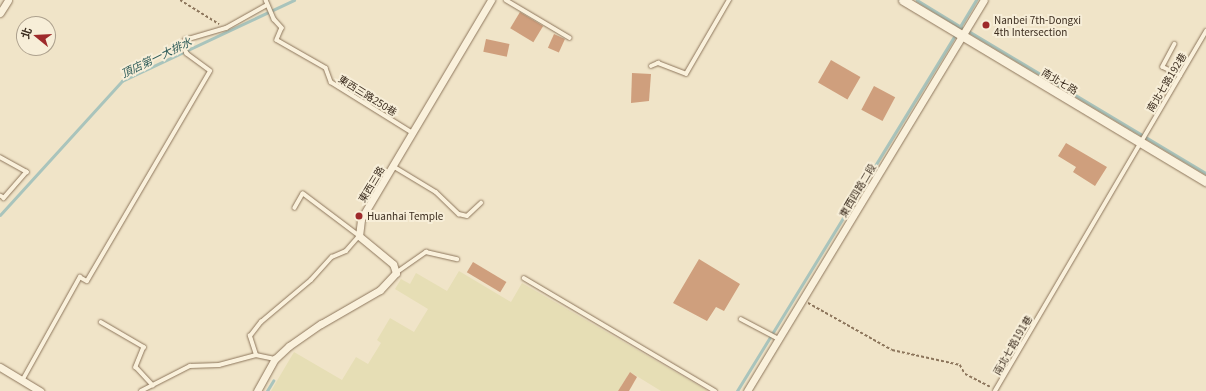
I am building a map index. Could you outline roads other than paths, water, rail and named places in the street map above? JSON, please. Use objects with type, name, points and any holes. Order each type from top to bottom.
[{"type":"street","points":[[0,13],[8,0]]},
{"type":"street","name":"東西三路","points":[[359,236],[361,219],[414,133],[491,0]]},
{"type":"street","name":"南北七路","points":[[902,0],[1206,181]]},
{"type":"street","name":"東西四路二段","points":[[747,391],[964,36],[984,0]]},
{"type":"street","points":[[257,391],[274,359],[321,324],[380,290],[396,273],[393,264],[359,236]]},
{"type":"street","points":[[0,367],[40,391]]},
{"type":"lane","name":"東西三路250巷","points":[[266,0],[267,5],[282,28],[277,40],[326,68],[331,82],[414,133]]},
{"type":"lane","points":[[506,0],[570,38]]},
{"type":"lane","points":[[651,66],[658,63],[686,74],[729,0]]},
{"type":"lane","points":[[22,381],[80,277],[87,281],[210,71],[187,54],[182,46],[185,40],[226,28],[267,5]]},
{"type":"lane","name":"南北七路192巷","points":[[1140,141],[1206,31]]},
{"type":"lane","points":[[1175,44],[1164,67],[1180,75]]},
{"type":"lane","name":"南北七路191巷","points":[[995,390],[1140,141]]},
{"type":"lane","points":[[0,157],[27,172],[4,198],[0,196]]},
{"type":"lane","points":[[393,166],[436,192],[458,214],[467,216],[481,203]]},
{"type":"lane","points":[[256,355],[250,336],[261,322],[293,296],[332,258],[346,251],[359,236],[303,194],[295,208]]},
{"type":"lane","points":[[396,273],[426,252],[457,259]]},
{"type":"lane","points":[[524,278],[715,391]]},
{"type":"lane","points":[[741,319],[779,339]]},
{"type":"lane","points":[[101,322],[144,347],[136,367],[153,385]]},
{"type":"lane","points":[[141,391],[190,366],[219,365],[256,355],[274,359]]},
{"type":"waterway","name":"頂店第一大排水","points":[[0,215],[122,81],[294,0]]},
{"type":"waterway","points":[[917,0],[961,27]]},
{"type":"waterway","points":[[958,30],[976,0]]},
{"type":"waterway","points":[[967,30],[1206,173]]},
{"type":"waterway","points":[[737,391],[955,35]]},
{"type":"waterway","points":[[267,391],[273,381]]},
{"type":"place","name":"Nanbei 7th-Dongxi 4th Intersection","points":[[986,25]]},
{"type":"place","name":"Huanhai Temple","points":[[359,216]]}]
